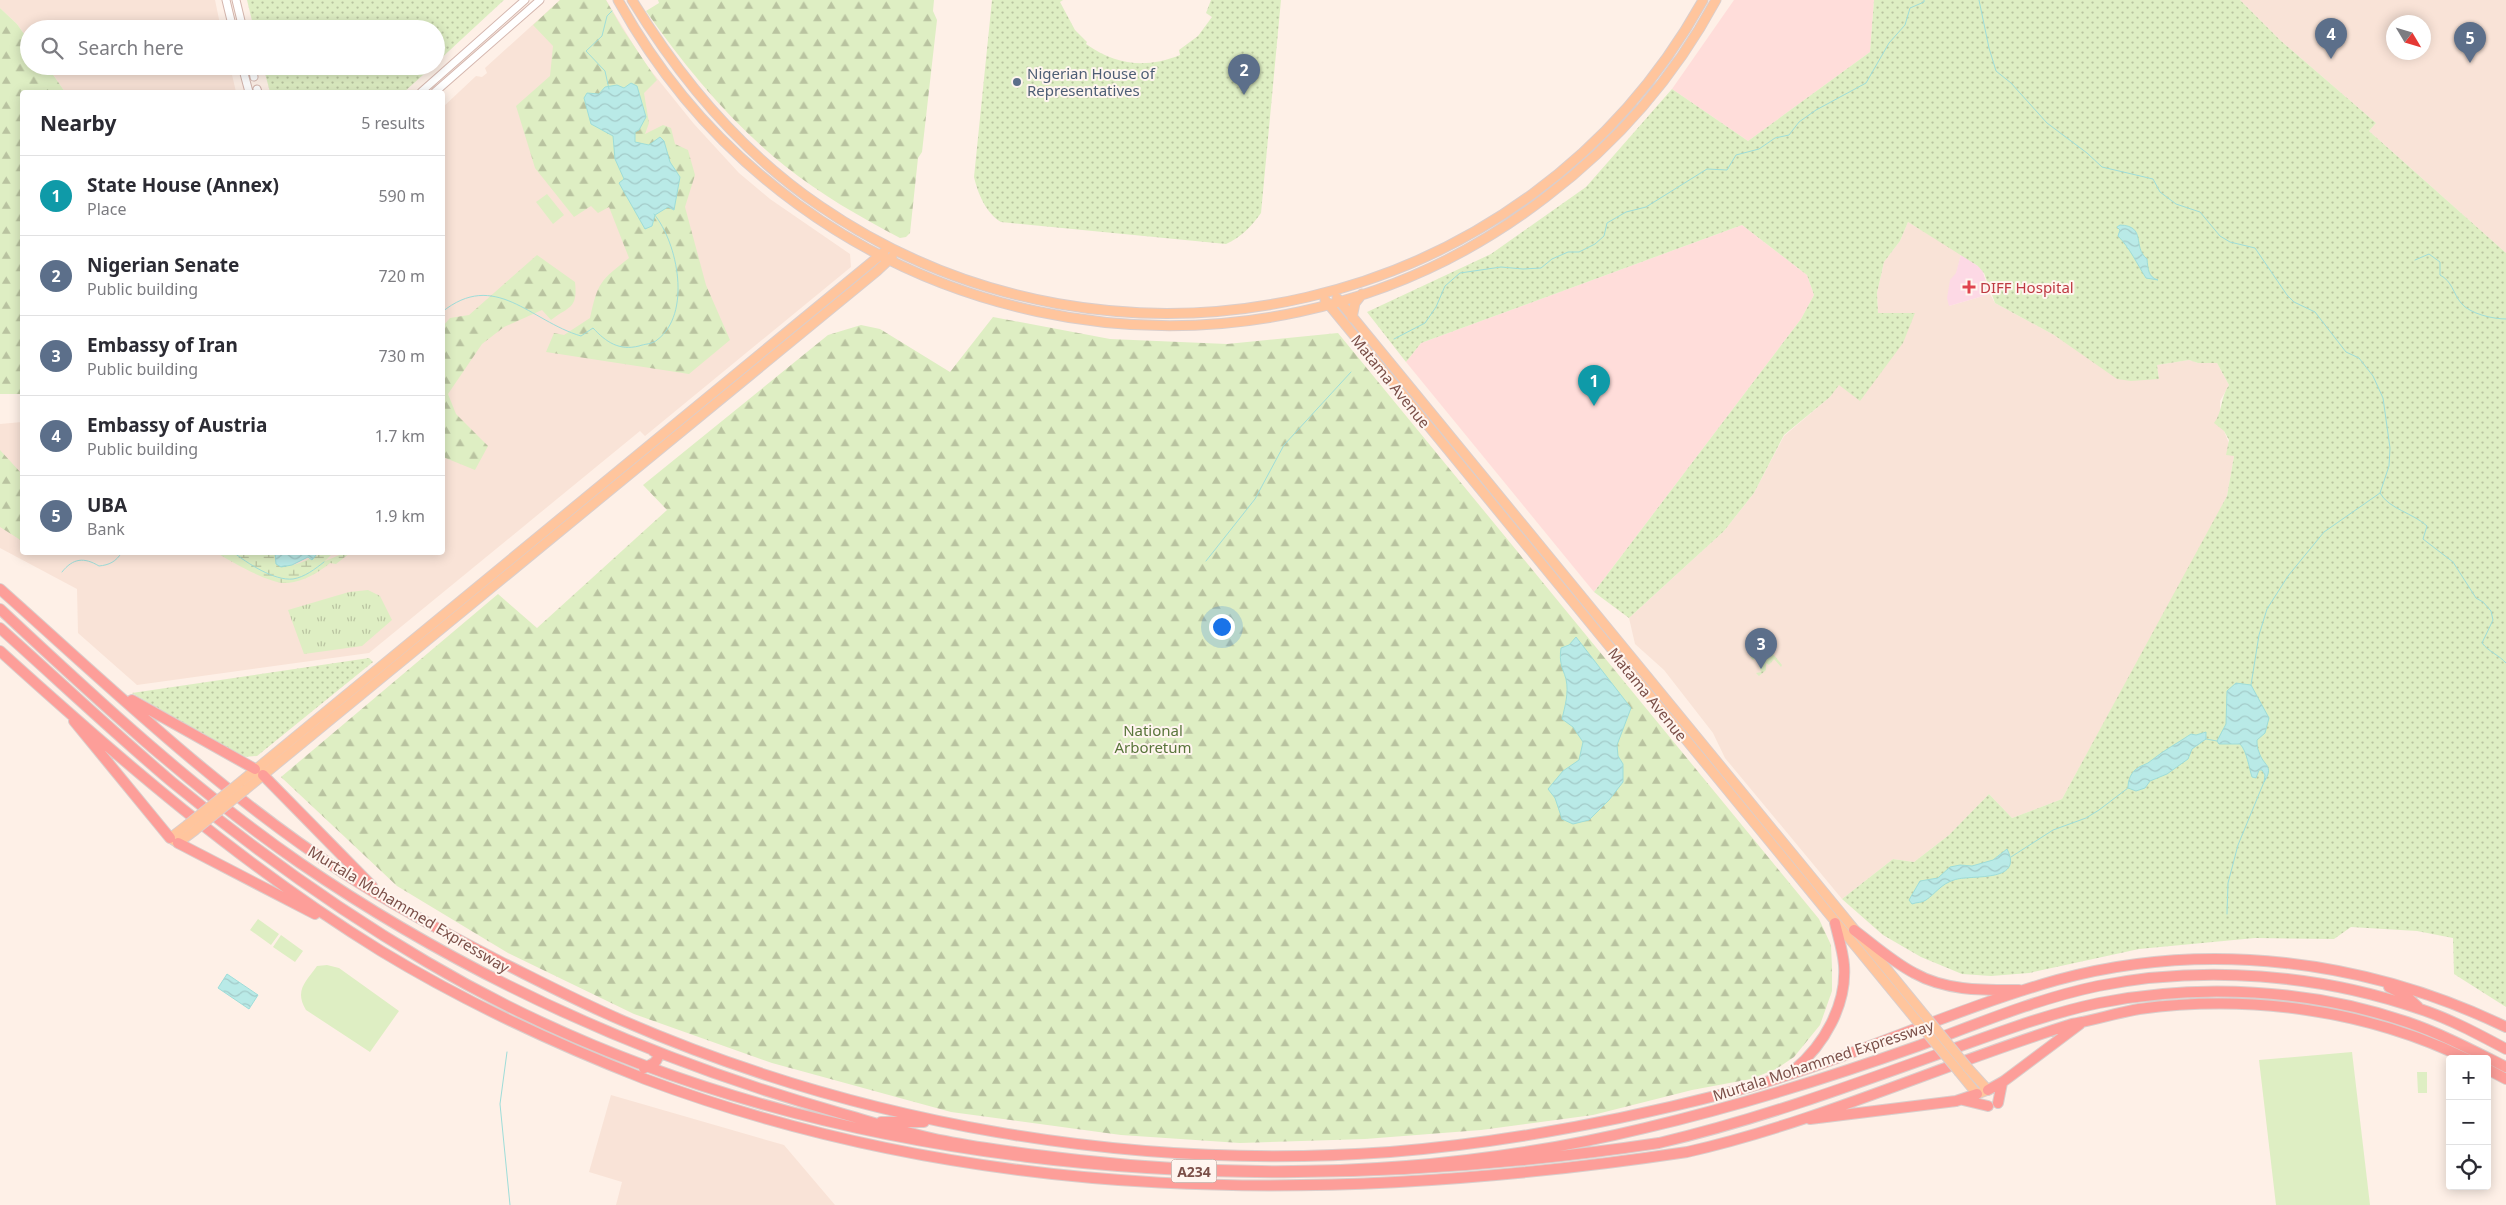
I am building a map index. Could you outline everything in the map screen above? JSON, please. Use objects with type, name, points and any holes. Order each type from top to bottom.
[{"type":"highway","name":"Murtala Mohammed Expressway","points":[[0,589],[104,682],[227,787],[338,870],[381,896],[505,964],[648,1032],[806,1088],[945,1122],[1053,1140],[1165,1151],[1261,1155],[1384,1152],[1514,1138],[1583,1127],[1732,1092],[2027,990],[2090,972],[2177,960],[2270,961],[2316,966],[2360,975],[2439,997],[2506,1028]]},
{"type":"highway","name":"Murtala Mohammed Expressway","points":[[0,609],[183,773],[244,822],[303,864],[373,909],[490,977],[544,1004],[678,1060],[788,1099],[942,1141],[988,1149],[1190,1170],[1325,1172],[1447,1162],[1574,1143],[1642,1130],[1753,1101],[1914,1047],[2057,996],[2131,981],[2207,976],[2274,978],[2345,989],[2421,1009],[2506,1049]]},
{"type":"highway","name":"Murtala Mohammed Expressway","points":[[0,628],[125,741],[246,841],[371,927],[423,960],[494,999],[563,1033],[644,1068],[809,1124],[937,1155],[986,1164],[1135,1182],[1224,1188],[1311,1187],[1444,1180],[1530,1168],[1616,1152],[1756,1118],[2065,1011],[2120,999],[2201,992],[2275,994],[2375,1013],[2425,1029],[2506,1067]]},
{"type":"highway","points":[[0,638],[30,655]]},
{"type":"highway","points":[[0,651],[70,714],[265,874],[384,952],[525,1029],[609,1065],[727,1110],[785,1129],[869,1152],[948,1170]]},
{"type":"highway","points":[[104,682],[182,730],[259,772],[381,896]]},
{"type":"highway","points":[[70,714],[81,731],[174,841],[311,912],[334,921]]},
{"type":"highway","points":[[338,870],[373,909]]},
{"type":"highway","points":[[320,911],[371,927]]},
{"type":"highway","points":[[1789,1073],[1805,1061],[1819,1044],[1838,1007],[1844,984],[1844,964],[1836,923]]},
{"type":"highway","points":[[1854,930],[1907,969],[1932,981],[1974,990],[2027,990]]},
{"type":"highway","points":[[2360,975],[2406,995],[2421,1009]]},
{"type":"highway","points":[[1528,1183],[1690,1152],[1794,1121],[2015,1042],[2083,1022],[2140,1009],[2212,1004],[2266,1005],[2317,1012],[2417,1038],[2457,1055]]},
{"type":"highway","points":[[2353,1020],[2393,1021],[2425,1029]]},
{"type":"highway","points":[[1988,1090],[2002,1083],[2083,1022]]},
{"type":"highway","points":[[644,1068],[656,1062],[658,1058],[658,1054],[650,1049]]},
{"type":"highway","points":[[672,1078],[672,1064],[678,1060]]},
{"type":"highway","points":[[2491,1071],[2506,1079]]},
{"type":"highway","points":[[1962,1100],[1993,1104],[2002,1083]]},
{"type":"highway","points":[[1794,1121],[1962,1100],[1978,1094]]},
{"type":"highway","points":[[871,1122],[945,1122]]},
{"type":"highway","points":[[809,1124],[869,1152]]},
{"type":"highway","points":[[1384,1152],[1447,1162]]},
{"type":"highway","points":[[1402,1191],[1444,1180]]},
{"type":"main road","points":[[618,0],[670,81],[717,136],[784,196],[835,230],[885,259],[952,288],[1012,307],[1118,324],[1161,326],[1232,323],[1328,304],[1364,293],[1438,265],[1466,251],[1528,211],[1572,178],[1613,140],[1652,97],[1694,40],[1716,0]]},
{"type":"main road","points":[[632,0],[681,73],[740,138],[777,173],[818,205],[892,249],[939,270],[1014,293],[1080,307],[1162,314],[1232,311],[1332,291],[1385,276],[1433,254],[1489,223],[1544,184],[1605,131],[1632,102],[1664,62],[1703,0]]},
{"type":"main road","points":[[865,248],[873,270]]},
{"type":"main road","points":[[174,841],[873,270],[885,259],[892,249]]},
{"type":"main road","points":[[873,270],[908,268]]},
{"type":"main road","name":"Matama Avenue","points":[[1332,291],[1352,318],[1854,930],[1988,1090]]},
{"type":"main road","points":[[1352,318],[1355,303],[1364,293]]},
{"type":"main road","name":"Matama Avenue","points":[[1320,294],[1978,1094]]},
{"type":"main road","points":[[1524,543],[1532,537]]},
{"type":"main road","points":[[1802,881],[1810,875]]},
{"type":"main road","points":[[1978,1094],[1988,1090]]},
{"type":"street","points":[[226,0],[231,20]]},
{"type":"street","points":[[236,0],[241,20]]},
{"type":"street","points":[[445,71],[525,0]]},
{"type":"street","points":[[437,90],[540,0]]},
{"type":"street","points":[[244,75],[248,90]]},
{"type":"street","points":[[423,90],[440,75]]},
{"type":"shaded area","points":[[0,0],[215,0],[219,20],[20,20],[20,28],[0,8]]},
{"type":"shaded area","points":[[560,0],[606,0],[644,62],[694,124],[739,173],[770,199],[850,254],[851,267],[645,436],[640,431],[369,653],[137,685],[78,633],[77,589],[0,548],[0,424],[20,422],[20,555],[445,555],[445,105],[476,76],[482,77],[487,73],[485,68]]},
{"type":"shaded area","points":[[1734,0],[1874,0],[1870,52],[1748,141],[1672,89]]},
{"type":"shaded area","points":[[2240,0],[2506,0],[2506,253],[2369,131],[2376,123],[2281,41]]},
{"type":"shaded area","points":[[53,75],[232,75],[236,90],[64,90]]},
{"type":"shaded area","points":[[1908,222],[1961,254],[1949,306],[1990,294],[1995,303],[2054,335],[2159,379],[2157,365],[2189,360],[2198,363],[2217,363],[2229,385],[2220,401],[2220,415],[2234,456],[2227,496],[2211,528],[2062,799],[2012,818],[1989,794],[1949,835],[1914,862],[1893,859],[1842,899],[1725,758],[1713,733],[1664,670],[1635,644],[1629,618],[1724,531],[1754,493],[1784,436],[1830,397],[1839,384],[1859,400],[1878,313],[1877,293],[1884,262],[1900,241]]},
{"type":"shaded area","points":[[1742,225],[1807,275],[1814,295],[1801,319],[1594,592],[1406,362],[1421,343]]},
{"type":"shaded area","name":"DIFF Hospital","points":[[1961,254],[1982,269],[1990,294],[1949,306],[1947,298],[1950,280],[1956,273]]},
{"type":"shaded area","points":[[611,1095],[784,1145],[835,1205],[616,1205],[622,1182],[589,1172]]},
{"type":"green space","points":[[247,0],[504,0],[445,55],[445,20],[252,20]]},
{"type":"green space","points":[[560,0],[606,0],[622,28],[657,80],[644,93],[649,123],[645,134],[663,125],[671,128],[675,144],[688,150],[695,175],[685,207],[706,285],[730,340],[689,374],[546,352],[554,333],[564,335],[590,318],[598,289],[612,272],[629,258],[609,207],[598,213],[591,206],[574,217],[535,168],[516,106],[550,76],[553,46],[533,25]]},
{"type":"green space","points":[[658,0],[934,0],[933,11],[937,20],[922,152],[918,158],[910,233],[906,237],[900,238],[826,196],[785,166],[746,132],[693,73],[646,11],[659,3]]},
{"type":"green space","points":[[992,0],[1063,0],[1060,2],[1075,30],[1087,42],[1086,44],[1109,57],[1132,63],[1143,63],[1155,62],[1180,55],[1179,50],[1198,36],[1212,17],[1206,13],[1211,0],[1281,0],[1261,213],[1254,222],[1241,235],[1226,244],[1001,222],[991,214],[983,202],[974,177]]},
{"type":"green space","points":[[1874,0],[2240,0],[2281,41],[2376,123],[2369,131],[2506,253],[2506,1007],[2454,974],[2453,938],[2417,931],[2351,927],[2334,939],[2255,938],[2139,949],[2029,973],[1991,976],[1962,974],[1921,957],[1883,935],[1842,899],[1893,859],[1914,862],[1949,835],[1989,794],[2012,818],[2062,799],[2227,496],[2234,456],[2226,455],[2229,440],[2224,431],[2214,423],[2229,385],[2217,363],[2198,363],[2189,360],[2157,365],[2159,379],[2131,381],[2117,379],[2054,335],[1995,303],[1984,273],[1978,266],[1908,222],[1900,241],[1884,262],[1877,293],[1878,313],[1915,313],[1903,343],[1860,401],[1839,385],[1830,397],[1784,435],[1754,493],[1724,531],[1629,618],[1594,592],[1801,319],[1814,295],[1807,275],[1742,225],[1421,343],[1406,362],[1367,312],[1491,254],[1586,187],[1672,89],[1748,141],[1870,52]]},
{"type":"green space","points":[[0,8],[20,28],[20,75],[53,75],[64,90],[20,90],[20,394],[0,394]]},
{"type":"green space","points":[[265,75],[423,75],[406,90],[269,90]]},
{"type":"green space","points":[[547,194],[564,215],[553,224],[536,202]]},
{"type":"green space","points":[[537,255],[575,282],[575,297],[571,306],[551,320],[542,310],[504,327],[482,344],[448,394],[456,414],[488,446],[475,470],[445,458],[445,324],[450,318],[469,315]]},
{"type":"green space","name":"National Arboretum","points":[[993,317],[1110,339],[1227,344],[1338,333],[1819,919],[1831,945],[1832,991],[1820,1025],[1794,1057],[1776,1069],[1751,1079],[1692,1090],[1593,1115],[1481,1130],[1365,1139],[1240,1143],[1121,1135],[951,1112],[772,1063],[634,1014],[508,953],[397,886],[281,777],[498,594],[537,628],[667,510],[643,485],[828,335],[861,325],[880,329],[950,372]]},
{"type":"green space","points":[[0,450],[20,472],[20,540],[0,527]]},
{"type":"green space","points":[[221,555],[275,555],[276,564],[293,565],[318,555],[331,555],[325,561],[340,555],[347,555],[336,564],[330,563],[310,576],[288,583],[281,583],[262,577]]},
{"type":"green space","points":[[368,590],[380,596],[392,620],[362,646],[304,654],[288,610],[349,592]]},
{"type":"green space","points":[[1766,645],[1782,665],[1781,667],[1774,659],[1769,665],[1766,663],[1766,670],[1759,676],[1756,673],[1761,672],[1759,666],[1764,661],[1758,654],[1753,660],[1750,657]]},
{"type":"green space","points":[[369,658],[373,662],[257,756],[242,757],[132,693]]},
{"type":"green space","points":[[258,919],[279,934],[271,945],[250,930]]},
{"type":"green space","points":[[281,935],[303,951],[295,962],[273,947]]},
{"type":"green space","points":[[327,965],[339,968],[399,1011],[370,1052],[306,1010],[301,997],[303,986],[317,966]]},
{"type":"green space","points":[[2352,1052],[2370,1205],[2276,1205],[2259,1060]]},
{"type":"green space","points":[[2417,1072],[2427,1072],[2427,1093],[2418,1093]]},
{"type":"water","points":[[631,83],[637,86],[646,117],[639,130],[635,132],[635,142],[649,145],[660,137],[664,141],[670,162],[680,177],[674,210],[668,207],[655,215],[652,226],[645,229],[619,183],[624,179],[615,159],[613,136],[591,124],[584,98],[587,93],[599,94],[605,87],[617,85],[624,88]]},
{"type":"water","points":[[2120,225],[2134,229],[2140,249],[2147,259],[2149,272],[2152,277],[2158,280],[2146,278],[2130,251],[2118,236],[2120,230],[2117,227]]},
{"type":"water","points":[[275,555],[316,555],[312,560],[308,557],[292,565],[281,567],[276,564]]},
{"type":"water","points":[[1576,637],[1631,708],[1617,745],[1618,756],[1623,764],[1623,782],[1609,800],[1589,820],[1573,824],[1562,819],[1555,798],[1548,789],[1563,771],[1579,760],[1583,742],[1573,727],[1562,719],[1567,689],[1560,653],[1561,648],[1569,645]]},
{"type":"water","points":[[2236,683],[2251,685],[2269,718],[2265,733],[2257,740],[2258,751],[2268,769],[2264,782],[2265,775],[2262,770],[2259,770],[2256,778],[2252,777],[2246,755],[2240,744],[2219,744],[2217,741],[2226,724],[2227,691]]},
{"type":"water","points":[[2206,732],[2206,739],[2192,749],[2188,759],[2167,774],[2150,781],[2145,788],[2136,791],[2128,788],[2131,776],[2137,768],[2150,762],[2191,734],[2196,735]]},
{"type":"water","points":[[2007,849],[2011,860],[2008,868],[2002,873],[1954,880],[1942,886],[1924,901],[1912,904],[1909,900],[1920,881],[1938,878],[1950,867],[1960,865],[1972,866],[1993,860]]},
{"type":"water","points":[[227,974],[258,995],[249,1009],[218,988]]},
{"type":"waterway","points":[[1394,339],[1425,323],[1436,307],[1445,286],[1460,273],[1501,267],[1541,268],[1552,259],[1568,252],[1579,252],[1595,244],[1604,236],[1607,223],[1626,212],[1646,207],[1707,169],[1727,170],[1736,155],[1759,149],[1775,138],[1789,135],[1799,122],[1816,110],[1866,83],[1889,43],[1905,25],[1910,8],[1924,2],[1924,0]]},
{"type":"waterway","points":[[1979,0],[1996,71],[2011,83],[2047,123],[2087,153],[2102,167],[2153,179],[2160,192],[2176,204],[2200,212],[2220,236],[2230,242],[2255,248],[2287,295],[2294,302],[2315,312],[2346,352],[2359,358],[2373,376],[2383,398],[2390,448],[2389,466],[2380,493],[2389,503],[2427,526],[2423,539],[2453,562],[2476,598],[2483,602],[2491,611],[2493,620],[2482,643],[2506,663]]},
{"type":"waterway","points":[[609,89],[605,71],[586,51],[602,36],[607,16],[612,11]]},
{"type":"waterway","points":[[445,310],[461,300],[479,296],[496,297],[512,302],[563,329],[581,336],[593,328],[608,341],[619,346],[632,347],[653,342],[668,328],[675,313],[678,296],[678,278],[670,242],[654,214]]},
{"type":"waterway","points":[[2415,260],[2429,254],[2440,262],[2440,275],[2447,280],[2465,307],[2482,315],[2506,319]]},
{"type":"waterway","points":[[1206,561],[1255,499],[1284,445],[1351,372]]},
{"type":"waterway","points":[[2251,685],[2259,635],[2267,609],[2288,576],[2324,532],[2380,493]]},
{"type":"waterway","points":[[62,572],[70,564],[79,560],[88,561],[99,566],[115,561],[120,555]]},
{"type":"waterway","points":[[237,555],[269,574],[286,579],[302,576],[324,562]]},
{"type":"waterway","points":[[2206,739],[2217,741]]},
{"type":"waterway","points":[[2227,914],[2228,883],[2238,845],[2264,782]]},
{"type":"waterway","points":[[2011,857],[2053,830],[2086,818],[2128,788]]},
{"type":"waterway","points":[[507,1052],[500,1104],[510,1205]]},
{"type":"place","name":"Embassy of Austria","points":[[2331,59]]},
{"type":"place","name":"UBA","points":[[2470,63]]},
{"type":"place","name":"Nigerian House of Representatives","points":[[1017,82]]},
{"type":"place","name":"Nigerian Senate","points":[[1244,95]]},
{"type":"place","name":"DIFF Hospital","points":[[1969,287]]},
{"type":"place","name":"State House (Annex)","points":[[1594,406]]},
{"type":"place","name":"Embassy of Iran","points":[[1761,669]]}]
